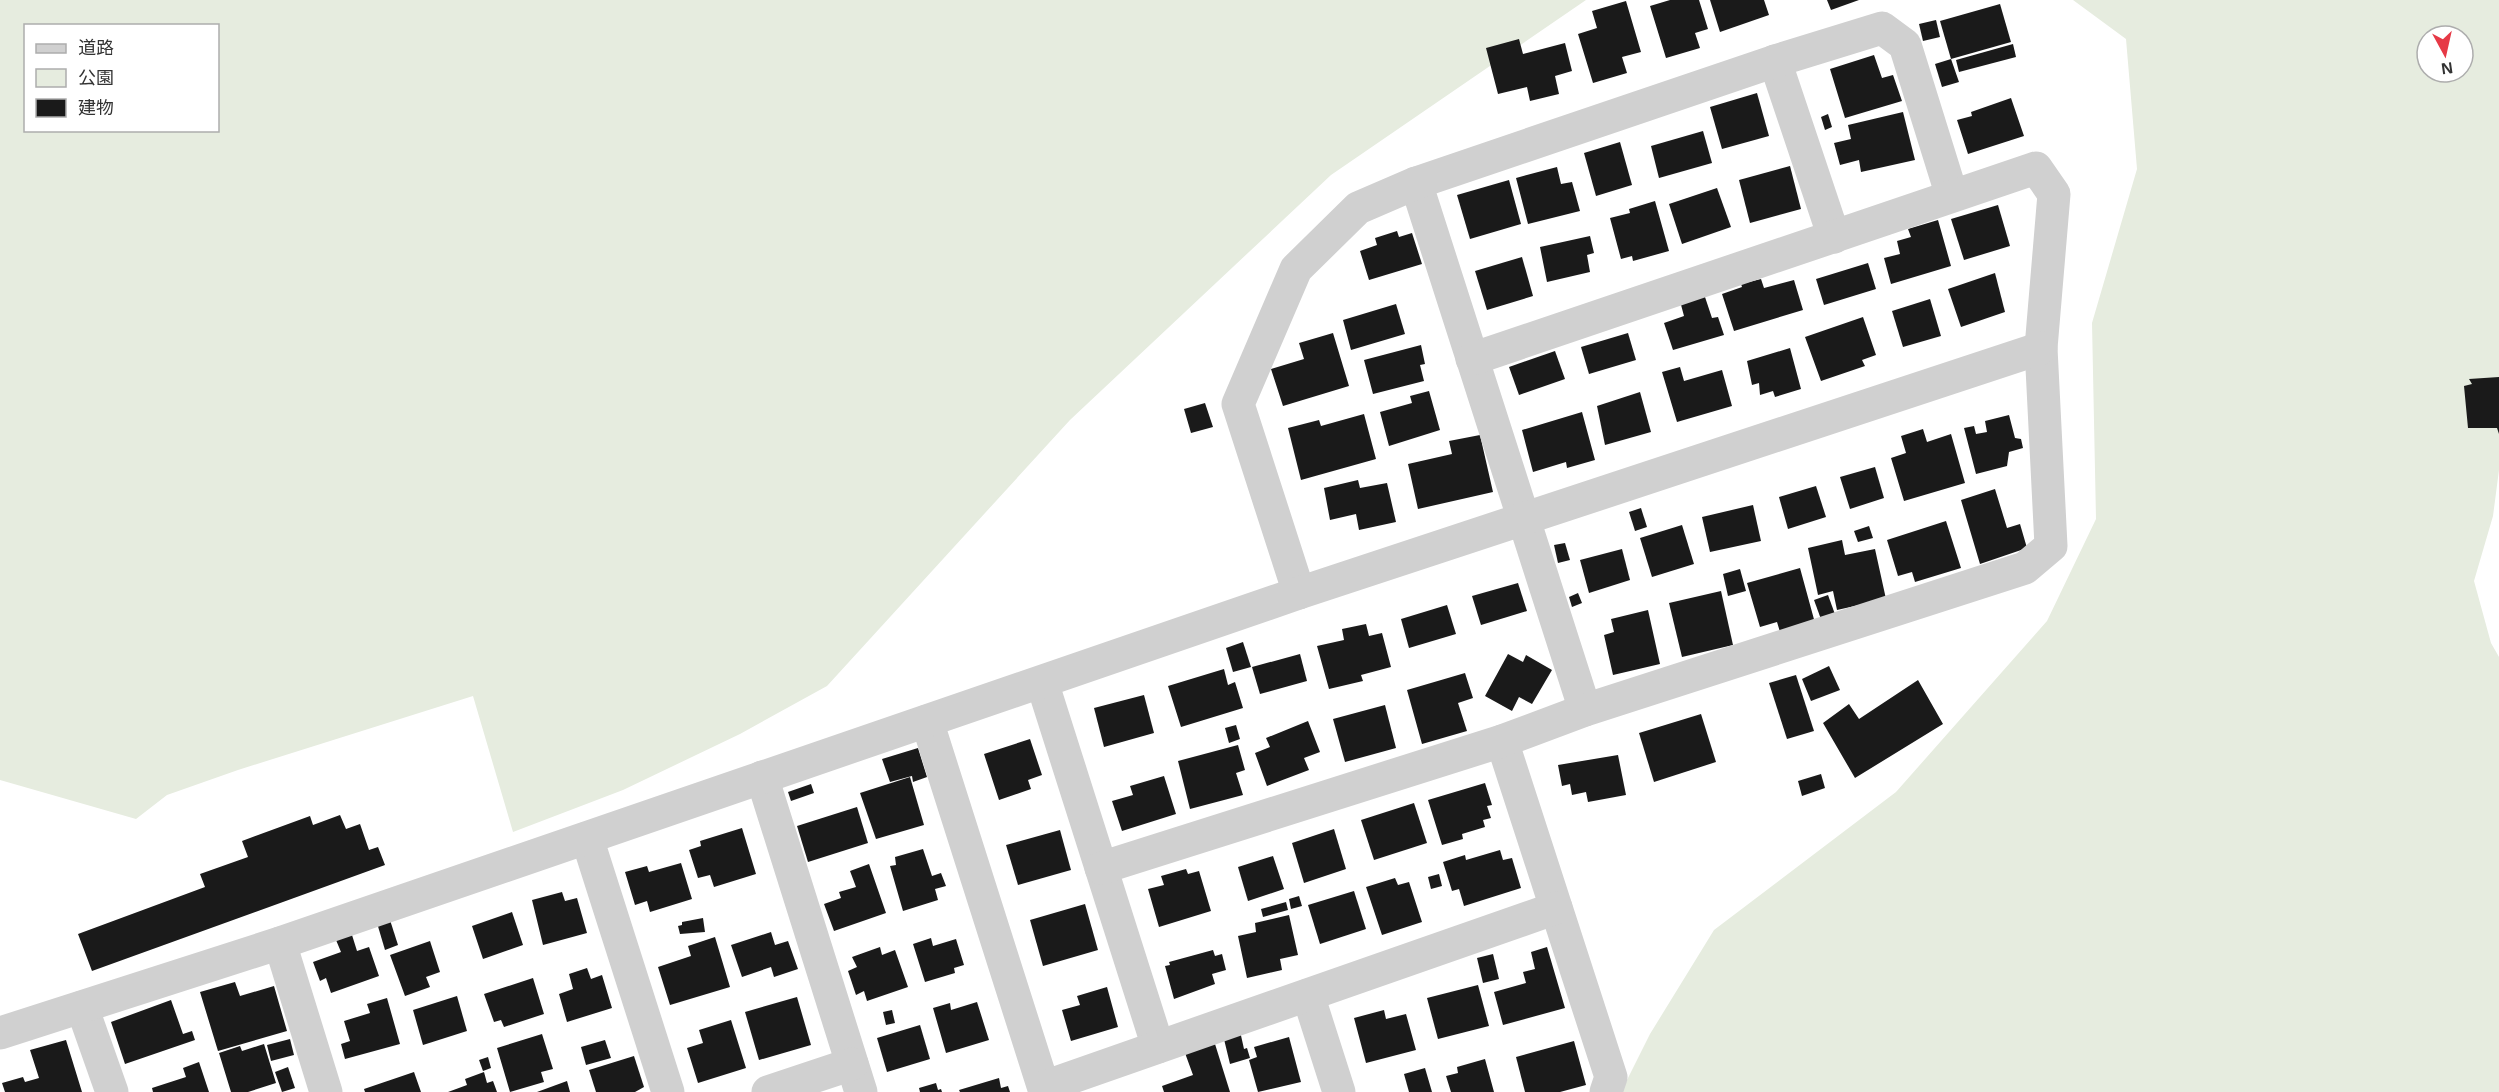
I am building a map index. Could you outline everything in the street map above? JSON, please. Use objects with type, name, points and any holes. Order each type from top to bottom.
[{"type":"street","points":[[1299,593],[1238,404],[1296,269],[1358,208],[1416,183],[1775,61],[1882,28],[1905,45],[1952,196]]},
{"type":"street","points":[[1775,61],[1834,237]]},
{"type":"street","points":[[1101,868],[1502,741],[1585,710],[2025,568],[2052,546],[2041,348],[2054,194],[2036,168],[1472,359]]},
{"type":"street","points":[[1416,183],[1585,710]]},
{"type":"street","points":[[0,1033],[280,943],[1299,593],[2041,348]]},
{"type":"street","points":[[1042,682],[1158,1047]]},
{"type":"street","points":[[927,721],[1044,1089],[1556,908]]},
{"type":"street","points":[[1502,741],[1611,1077],[1606,1092]]},
{"type":"street","points":[[762,777],[857,1078],[768,1092]]},
{"type":"street","points":[[587,838],[668,1092]]},
{"type":"street","points":[[280,943],[326,1092]]},
{"type":"street","points":[[1308,994],[1339,1092]]},
{"type":"street","points":[[82,1007],[112,1092]]},
{"type":"green space","points":[[0,0],[1586,0],[1331,175],[1070,420],[827,686],[740,734],[623,790],[513,832],[473,696],[238,770],[167,795],[136,819],[0,780]]},
{"type":"green space","points":[[2073,0],[2499,0],[2499,470],[2493,516],[2474,581],[2491,643],[2499,657],[2499,1092],[1621,1092],[1650,1034],[1714,930],[1896,792],[2047,621],[2096,519],[2092,323],[2137,169],[2126,39]]},
{"type":"building","points":[[1670,0],[1699,0],[1708,29],[1695,33],[1700,48],[1666,58],[1650,6]]},
{"type":"building","points":[[1710,0],[1764,0],[1769,15],[1720,32]]},
{"type":"building","points":[[1827,0],[1859,0],[1831,10]]},
{"type":"building","points":[[1626,1],[1641,52],[1622,57],[1627,73],[1593,83],[1578,34],[1597,28],[1592,11]]},
{"type":"building","points":[[2000,4],[2011,42],[1951,59],[1940,21]]},
{"type":"building","points":[[1936,20],[1940,37],[1923,41],[1919,24]]},
{"type":"building","points":[[1519,39],[1523,54],[1565,43],[1572,71],[1555,76],[1559,94],[1530,101],[1527,87],[1498,94],[1486,48]]},
{"type":"building","points":[[2013,44],[2016,57],[1959,72],[1956,60]]},
{"type":"building","points":[[1874,55],[1882,78],[1893,75],[1902,101],[1845,118],[1830,69]]},
{"type":"building","points":[[1951,59],[1959,82],[1942,87],[1935,64]]},
{"type":"building","points":[[1757,93],[1769,136],[1722,149],[1710,107]]},
{"type":"building","points":[[2011,98],[2024,136],[1968,154],[1957,120],[1972,116],[1971,112]]},
{"type":"building","points":[[1903,112],[1915,160],[1861,172],[1859,160],[1840,165],[1834,143],[1851,139],[1848,125]]},
{"type":"building","points":[[1828,114],[1832,127],[1825,130],[1821,117]]},
{"type":"building","points":[[1703,131],[1712,163],[1659,178],[1651,146]]},
{"type":"building","points":[[1620,142],[1632,185],[1596,196],[1584,153]]},
{"type":"building","points":[[1790,166],[1801,209],[1750,223],[1739,180]]},
{"type":"building","points":[[1557,167],[1561,184],[1572,182],[1580,211],[1528,224],[1516,178]]},
{"type":"building","points":[[1509,180],[1521,224],[1470,239],[1457,195]]},
{"type":"building","points":[[1717,188],[1731,227],[1682,244],[1669,204]]},
{"type":"building","points":[[1655,201],[1669,251],[1633,261],[1632,256],[1621,259],[1610,218],[1630,213],[1629,209]]},
{"type":"building","points":[[1998,205],[2010,246],[1964,260],[1951,219]]},
{"type":"building","points":[[1938,220],[1951,266],[1891,284],[1884,258],[1900,254],[1897,241],[1911,237],[1908,229]]},
{"type":"building","points":[[1397,231],[1399,237],[1412,233],[1422,264],[1369,280],[1360,251],[1377,245],[1375,238]]},
{"type":"building","points":[[1590,236],[1594,253],[1587,255],[1590,272],[1547,282],[1540,247]]},
{"type":"building","points":[[1522,257],[1533,296],[1487,310],[1475,271]]},
{"type":"building","points":[[1868,263],[1876,289],[1824,305],[1816,279]]},
{"type":"building","points":[[1995,273],[2005,312],[1961,327],[1948,289]]},
{"type":"building","points":[[1761,279],[1764,288],[1794,280],[1803,310],[1734,331],[1722,294],[1742,287],[1741,284]]},
{"type":"building","points":[[1704,294],[1712,318],[1718,317],[1724,335],[1673,350],[1664,323],[1684,316],[1680,301]]},
{"type":"building","points":[[1930,299],[1941,336],[1903,347],[1892,311]]},
{"type":"building","points":[[1396,304],[1405,334],[1351,350],[1343,320]]},
{"type":"building","points":[[1863,317],[1876,355],[1862,360],[1865,366],[1821,381],[1805,337]]},
{"type":"building","points":[[1333,333],[1349,386],[1283,406],[1271,369],[1304,359],[1299,343]]},
{"type":"building","points":[[1628,333],[1636,360],[1589,374],[1581,347]]},
{"type":"building","points":[[1421,345],[1425,364],[1420,365],[1424,381],[1373,394],[1364,360]]},
{"type":"building","points":[[1790,348],[1801,389],[1775,397],[1773,391],[1760,395],[1759,383],[1752,385],[1747,361]]},
{"type":"building","points":[[1555,351],[1565,379],[1519,395],[1509,367]]},
{"type":"building","points":[[1680,367],[1684,381],[1722,370],[1732,406],[1677,422],[1662,372]]},
{"type":"building","points":[[2499,377],[2499,434],[2497,428],[2468,428],[2464,386],[2472,384],[2469,379]]},
{"type":"building","points":[[1429,391],[1440,430],[1389,446],[1380,412],[1412,403],[1410,396]]},
{"type":"building","points":[[1640,392],[1651,432],[1605,445],[1597,406]]},
{"type":"building","points":[[1205,403],[1213,427],[1191,433],[1184,409]]},
{"type":"building","points":[[1582,412],[1595,460],[1567,468],[1566,462],[1533,472],[1522,430]]},
{"type":"building","points":[[1364,414],[1376,459],[1301,480],[1288,428],[1319,420],[1321,426]]},
{"type":"building","points":[[2009,415],[2015,438],[2021,439],[2023,448],[2009,452],[2007,466],[1976,474],[1964,428],[1974,426],[1976,434],[1987,432],[1985,421]]},
{"type":"building","points":[[1923,429],[1927,442],[1951,434],[1965,483],[1904,501],[1891,458],[1906,453],[1901,436]]},
{"type":"building","points":[[1480,435],[1493,492],[1418,509],[1408,464],[1452,454],[1449,441]]},
{"type":"building","points":[[1875,467],[1884,498],[1850,509],[1840,477]]},
{"type":"building","points":[[1358,480],[1360,488],[1387,483],[1396,522],[1359,530],[1356,514],[1330,520],[1324,488]]},
{"type":"building","points":[[1816,486],[1826,517],[1788,529],[1779,497]]},
{"type":"building","points":[[1995,489],[2007,528],[2020,524],[2027,548],[1980,564],[1961,500]]},
{"type":"building","points":[[1753,505],[1761,541],[1710,552],[1702,517]]},
{"type":"building","points":[[1641,508],[1647,527],[1635,531],[1629,512]]},
{"type":"building","points":[[1946,521],[1961,568],[1915,582],[1912,572],[1898,576],[1887,540]]},
{"type":"building","points":[[1682,525],[1694,564],[1652,577],[1640,538]]},
{"type":"building","points":[[1869,526],[1873,538],[1858,542],[1854,531]]},
{"type":"building","points":[[1842,540],[1845,555],[1875,549],[1886,599],[1837,610],[1833,591],[1818,595],[1808,548]]},
{"type":"building","points":[[1565,543],[1570,560],[1558,563],[1554,545]]},
{"type":"building","points":[[1622,549],[1630,580],[1589,593],[1580,560]]},
{"type":"building","points":[[1800,568],[1815,623],[1780,632],[1777,622],[1760,627],[1747,583]]},
{"type":"building","points":[[1740,569],[1746,591],[1728,596],[1723,574]]},
{"type":"building","points":[[1518,583],[1527,611],[1481,625],[1472,596]]},
{"type":"building","points":[[1721,591],[1733,645],[1682,657],[1669,603]]},
{"type":"building","points":[[1578,593],[1582,603],[1572,607],[1569,597]]},
{"type":"building","points":[[1828,595],[1836,617],[1822,622],[1814,600]]},
{"type":"building","points":[[1447,605],[1456,634],[1409,648],[1401,619]]},
{"type":"building","points":[[1648,610],[1660,664],[1613,675],[1604,635],[1614,632],[1611,619]]},
{"type":"building","points":[[1366,624],[1369,636],[1382,633],[1391,667],[1361,675],[1363,681],[1329,689],[1317,646],[1344,640],[1342,629]]},
{"type":"building","points":[[1243,642],[1251,667],[1233,672],[1226,648]]},
{"type":"building","points":[[1300,654],[1307,681],[1260,694],[1252,667]]},
{"type":"building","points":[[1508,654],[1523,662],[1526,655],[1552,670],[1532,704],[1519,697],[1512,711],[1485,696]]},
{"type":"building","points":[[1829,666],[1840,690],[1811,701],[1802,679]]},
{"type":"building","points":[[1224,669],[1228,685],[1235,682],[1243,708],[1181,727],[1168,686]]},
{"type":"building","points":[[1465,673],[1473,698],[1458,703],[1467,731],[1422,744],[1407,690]]},
{"type":"building","points":[[1796,675],[1814,731],[1787,739],[1769,683]]},
{"type":"building","points":[[1918,680],[1943,724],[1855,778],[1823,723],[1849,704],[1859,719]]},
{"type":"building","points":[[1144,695],[1154,733],[1104,747],[1094,708]]},
{"type":"building","points":[[1385,705],[1396,748],[1345,762],[1333,719]]},
{"type":"building","points":[[1701,714],[1716,762],[1654,782],[1639,733]]},
{"type":"building","points":[[1308,721],[1320,752],[1304,758],[1309,770],[1267,786],[1255,753],[1270,747],[1266,738]]},
{"type":"building","points":[[1236,725],[1240,739],[1229,743],[1225,728]]},
{"type":"building","points":[[1030,739],[1042,775],[1028,780],[1031,789],[999,800],[984,754]]},
{"type":"building","points":[[1238,745],[1245,770],[1236,773],[1243,795],[1190,809],[1178,761]]},
{"type":"building","points":[[918,748],[927,777],[913,782],[912,776],[890,782],[882,759]]},
{"type":"building","points":[[1618,755],[1626,795],[1588,802],[1586,792],[1572,795],[1570,784],[1562,786],[1558,765]]},
{"type":"building","points":[[1821,774],[1825,788],[1802,796],[1798,781]]},
{"type":"building","points":[[1164,776],[1176,814],[1122,831],[1112,801],[1133,795],[1130,786]]},
{"type":"building","points":[[910,777],[924,825],[876,839],[860,793]]},
{"type":"building","points":[[1485,783],[1492,805],[1487,806],[1491,818],[1483,820],[1485,827],[1462,834],[1463,839],[1442,845],[1428,800]]},
{"type":"building","points":[[811,784],[814,793],[791,801],[788,792]]},
{"type":"building","points":[[1414,803],[1427,843],[1374,860],[1361,820]]},
{"type":"building","points":[[857,807],[868,843],[808,862],[797,826]]},
{"type":"building","points":[[340,815],[346,829],[360,824],[369,850],[378,847],[385,865],[92,971],[78,934],[205,887],[200,874],[248,857],[242,841],[310,816],[313,825]]},
{"type":"building","points":[[742,828],[756,874],[714,887],[710,875],[698,878],[689,850],[701,846],[700,841]]},
{"type":"building","points":[[1334,829],[1346,869],[1304,883],[1292,843]]},
{"type":"building","points":[[1060,830],[1071,870],[1018,885],[1006,845]]},
{"type":"building","points":[[923,849],[932,876],[941,873],[946,886],[935,889],[938,900],[903,911],[890,866],[896,865],[895,857]]},
{"type":"building","points":[[1500,850],[1503,860],[1512,858],[1521,888],[1464,906],[1459,889],[1452,891],[1443,862],[1465,855],[1466,860]]},
{"type":"building","points":[[1273,856],[1284,889],[1248,901],[1238,867]]},
{"type":"building","points":[[681,863],[692,899],[650,912],[647,901],[635,905],[625,872],[647,866],[649,872]]},
{"type":"building","points":[[869,864],[886,913],[834,931],[824,904],[841,898],[839,892],[856,887],[850,871]]},
{"type":"building","points":[[1186,869],[1188,874],[1199,871],[1211,911],[1159,927],[1148,889],[1164,885],[1161,876]]},
{"type":"building","points":[[1439,874],[1442,886],[1431,889],[1428,877]]},
{"type":"building","points":[[1395,878],[1398,885],[1409,882],[1422,922],[1382,935],[1366,887]]},
{"type":"building","points":[[1354,891],[1366,929],[1320,944],[1308,905]]},
{"type":"building","points":[[562,892],[565,901],[577,898],[587,933],[543,945],[532,900]]},
{"type":"building","points":[[1299,896],[1302,906],[1291,909],[1289,899]]},
{"type":"building","points":[[1286,902],[1288,910],[1263,917],[1261,909]]},
{"type":"building","points":[[1085,904],[1098,950],[1043,966],[1030,920]]},
{"type":"building","points":[[512,912],[523,945],[483,959],[472,926]]},
{"type":"building","points":[[1289,915],[1298,955],[1280,959],[1282,970],[1247,978],[1238,936],[1256,932],[1255,923]]},
{"type":"building","points":[[703,918],[705,932],[680,934],[678,926],[682,925],[682,922]]},
{"type":"building","points":[[390,920],[398,945],[385,950],[377,923]]},
{"type":"building","points":[[771,932],[775,945],[788,941],[798,969],[774,977],[771,967],[742,977],[731,945]]},
{"type":"building","points":[[352,935],[357,951],[369,947],[379,976],[331,993],[326,978],[320,981],[313,962],[341,952],[336,940]]},
{"type":"building","points":[[715,937],[730,987],[670,1005],[658,967],[691,956],[688,946]]},
{"type":"building","points":[[931,938],[933,946],[956,939],[964,965],[954,968],[955,973],[925,982],[913,944]]},
{"type":"building","points":[[430,941],[440,972],[426,977],[430,987],[405,996],[390,955]]},
{"type":"building","points":[[880,947],[882,955],[895,950],[908,987],[867,1001],[864,991],[856,995],[848,971],[857,967],[852,957]]},
{"type":"building","points":[[1547,947],[1565,1008],[1503,1025],[1494,992],[1526,983],[1523,972],[1535,969],[1531,952]]},
{"type":"building","points":[[1213,950],[1215,956],[1222,954],[1226,970],[1212,974],[1215,984],[1174,999],[1165,966],[1170,965],[1169,962]]},
{"type":"building","points":[[1493,954],[1499,979],[1483,983],[1477,958]]},
{"type":"building","points":[[587,968],[591,979],[602,975],[612,1008],[567,1022],[559,994],[573,989],[569,974]]},
{"type":"building","points":[[533,978],[544,1014],[504,1027],[501,1020],[494,1022],[484,994]]},
{"type":"building","points":[[235,982],[240,996],[274,986],[287,1031],[218,1051],[200,992]]},
{"type":"building","points":[[1478,985],[1489,1026],[1438,1039],[1427,998]]},
{"type":"building","points":[[1107,987],[1118,1027],[1071,1041],[1062,1010],[1080,1005],[1077,996]]},
{"type":"building","points":[[457,996],[467,1031],[423,1045],[413,1010]]},
{"type":"building","points":[[797,997],[811,1045],[759,1060],[745,1012]]},
{"type":"building","points":[[387,998],[400,1044],[345,1059],[341,1044],[350,1041],[344,1021],[370,1013],[367,1004]]},
{"type":"building","points":[[171,1000],[183,1034],[192,1031],[195,1040],[125,1064],[111,1022]]},
{"type":"building","points":[[977,1002],[989,1040],[946,1053],[933,1008],[950,1003],[951,1010]]},
{"type":"building","points":[[892,1010],[895,1023],[886,1025],[883,1012]]},
{"type":"building","points":[[1384,1010],[1386,1019],[1406,1014],[1416,1050],[1366,1063],[1354,1018]]},
{"type":"building","points":[[731,1020],[746,1068],[698,1083],[687,1048],[703,1043],[699,1030]]},
{"type":"building","points":[[920,1025],[930,1059],[887,1072],[877,1038]]},
{"type":"building","points":[[1240,1031],[1244,1049],[1247,1048],[1250,1058],[1230,1064],[1223,1035]]},
{"type":"building","points":[[542,1034],[553,1069],[541,1072],[544,1082],[510,1092],[497,1048]]},
{"type":"building","points":[[1289,1037],[1301,1082],[1258,1092],[1249,1060],[1257,1057],[1254,1047]]},
{"type":"building","points":[[290,1039],[294,1055],[271,1061],[267,1045]]},
{"type":"building","points":[[66,1040],[82,1092],[5,1092],[2,1083],[23,1077],[25,1082],[39,1078],[30,1050]]},
{"type":"building","points":[[605,1040],[611,1058],[586,1065],[581,1047]]},
{"type":"building","points":[[1574,1041],[1586,1085],[1560,1092],[1525,1092],[1516,1057]]},
{"type":"building","points":[[264,1044],[276,1083],[248,1092],[231,1092],[219,1053],[240,1046],[242,1051]]},
{"type":"building","points":[[1215,1044],[1230,1092],[1164,1092],[1162,1086],[1193,1075],[1185,1053]]},
{"type":"building","points":[[634,1056],[644,1087],[635,1092],[596,1092],[589,1070]]},
{"type":"building","points":[[488,1057],[491,1068],[483,1071],[479,1060]]},
{"type":"building","points":[[1485,1059],[1494,1092],[1451,1092],[1446,1076],[1458,1073],[1457,1067]]},
{"type":"building","points":[[199,1062],[209,1092],[153,1092],[152,1088],[186,1077],[183,1068]]},
{"type":"building","points":[[288,1067],[295,1088],[282,1092],[275,1072]]},
{"type":"building","points":[[1425,1068],[1432,1092],[1409,1092],[1404,1074]]},
{"type":"building","points":[[414,1072],[421,1092],[365,1092],[364,1089]]},
{"type":"building","points":[[484,1072],[487,1083],[493,1081],[497,1092],[448,1092],[467,1085],[465,1079]]},
{"type":"building","points":[[999,1078],[1001,1088],[1008,1086],[1010,1092],[960,1092],[959,1090]]},
{"type":"building","points":[[567,1081],[570,1092],[537,1092]]},
{"type":"building","points":[[936,1083],[938,1090],[941,1089],[942,1092],[920,1092],[919,1088]]}]
